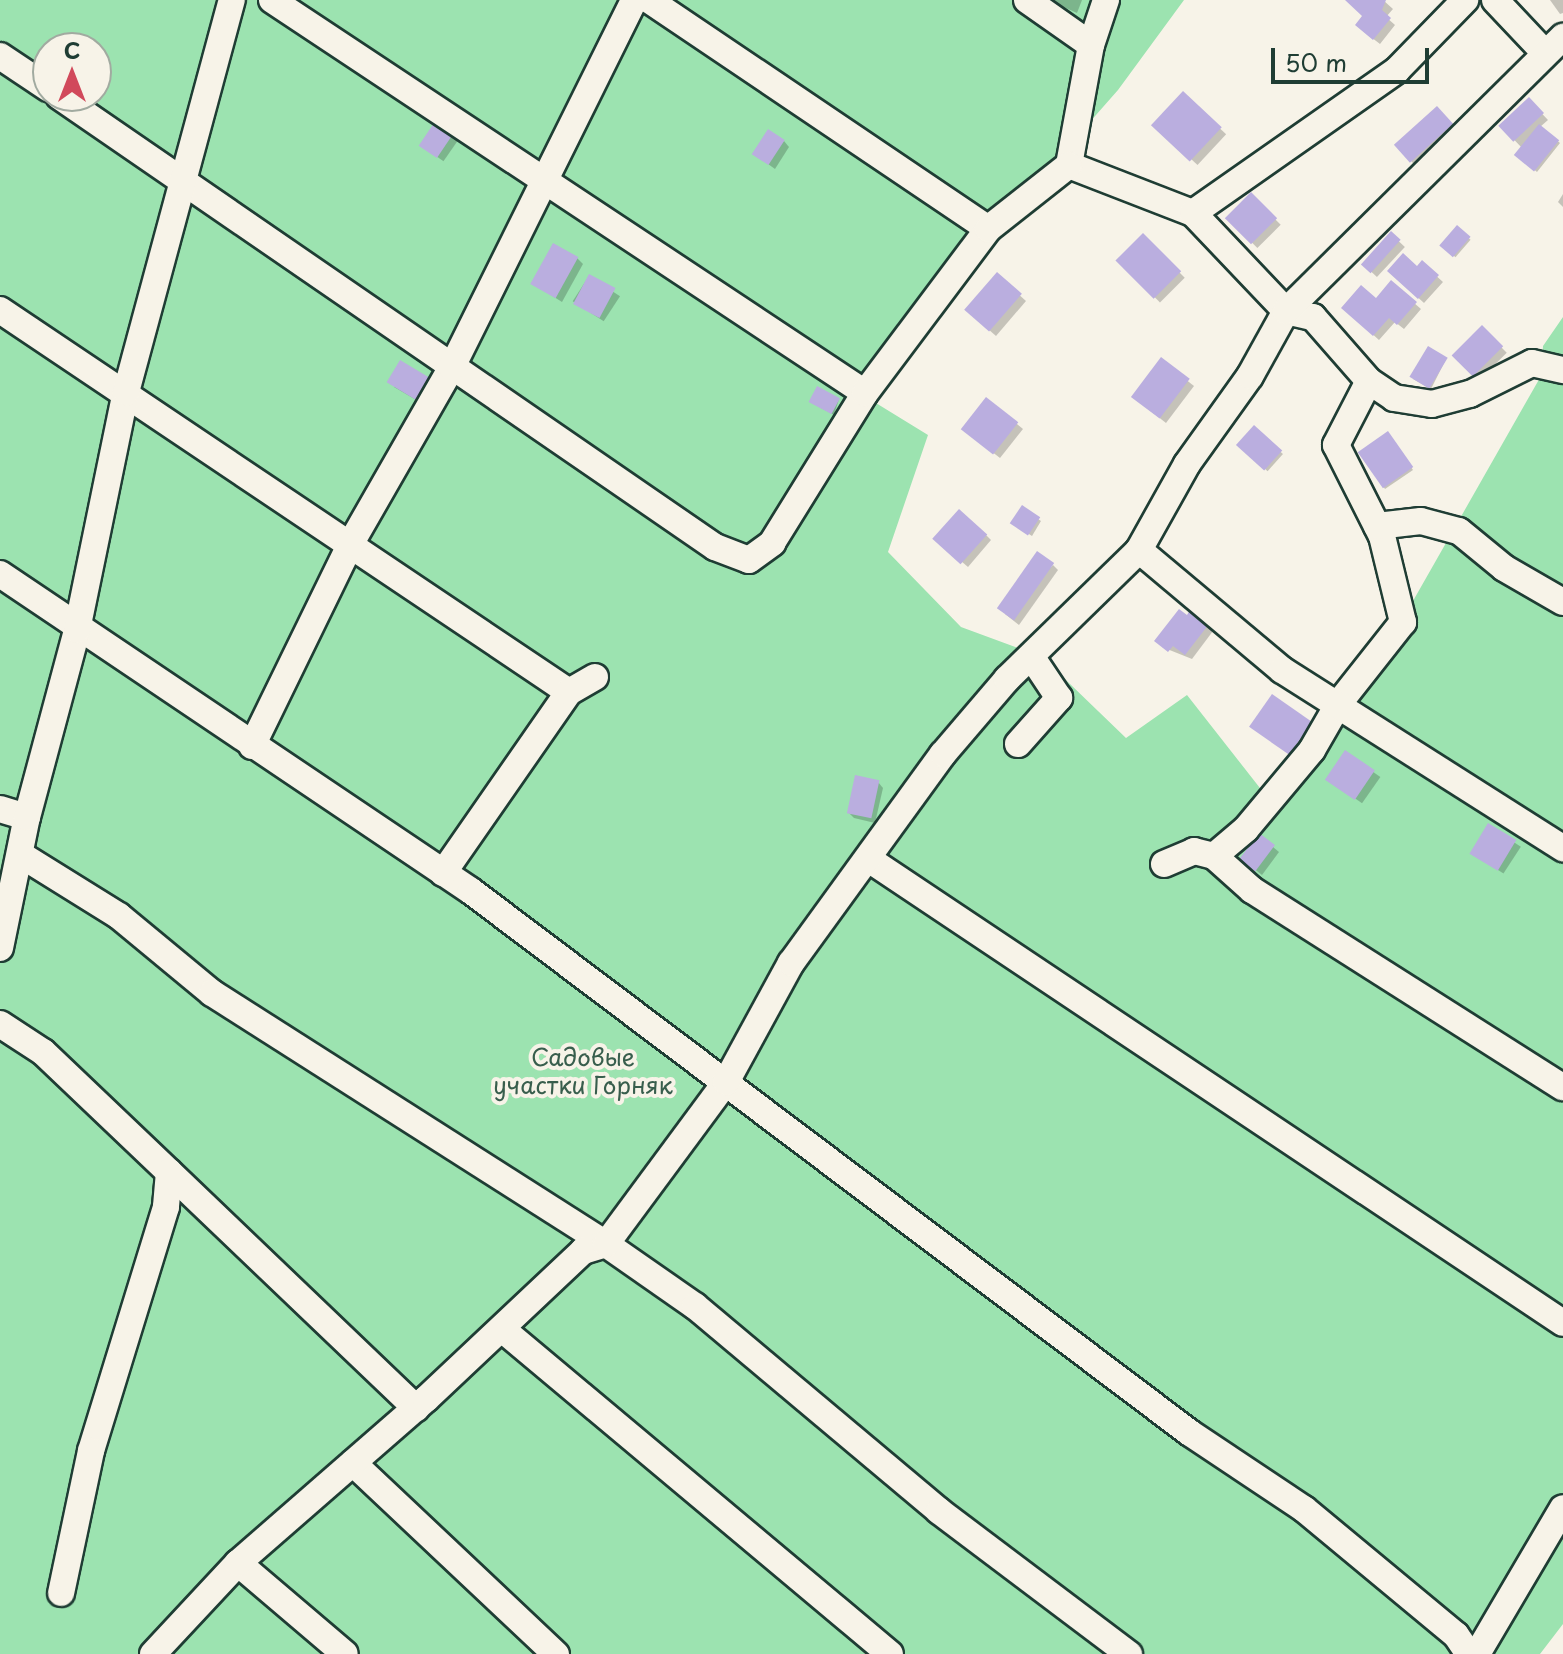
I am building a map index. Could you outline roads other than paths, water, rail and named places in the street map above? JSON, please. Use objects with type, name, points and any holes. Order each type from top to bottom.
[{"type":"street","points":[[0,948],[27,817],[77,630],[126,392],[232,0]]},
{"type":"street","points":[[272,0],[865,393]]},
{"type":"street","points":[[252,746],[351,543],[452,367],[634,0]]},
{"type":"street","points":[[649,0],[988,229]]},
{"type":"street","points":[[1027,0],[1091,45]]},
{"type":"street","points":[[83,112],[715,547],[749,560],[772,543],[865,393],[988,229],[1069,165],[1091,45],[1106,0]]},
{"type":"street","points":[[1193,213],[1397,70],[1465,0]]},
{"type":"street","points":[[153,1654],[238,1563],[416,1408],[583,1251],[606,1244],[726,1082],[791,963],[870,860],[943,754],[1031,656],[1139,550],[1187,464],[1250,376],[1286,311],[1556,48],[1495,0]]},
{"type":"street","points":[[0,56],[32,77]]},
{"type":"street","points":[[1069,165],[1193,213],[1286,311],[1313,317],[1369,381],[1394,398],[1432,404],[1470,394],[1532,363],[1563,370]]},
{"type":"street","points":[[0,310],[569,692]]},
{"type":"street","points":[[1214,856],[1246,829],[1312,750],[1339,703],[1403,622],[1377,526],[1336,445],[1369,381]]},
{"type":"street","points":[[1377,526],[1421,521],[1459,531],[1504,568],[1563,602]]},
{"type":"street","points":[[1139,550],[1282,670],[1339,703],[1413,756],[1563,848]]},
{"type":"street","points":[[0,574],[77,630],[443,873],[726,1082],[1190,1433],[1304,1509],[1456,1635],[1469,1654]]},
{"type":"street","points":[[1018,744],[1059,698],[1031,656]]},
{"type":"street","points":[[443,873],[569,692],[595,677]]},
{"type":"street","points":[[0,809],[27,817]]},
{"type":"street","points":[[1164,864],[1194,851],[1214,856],[1252,890],[1563,1087]]},
{"type":"street","points":[[21,855],[119,916],[212,993],[606,1244],[708,1316],[939,1511],[1129,1654]]},
{"type":"street","points":[[870,860],[1563,1323]]},
{"type":"street","points":[[0,1024],[43,1052],[416,1408]]},
{"type":"street","points":[[61,1593],[91,1451],[166,1207],[169,1172]]},
{"type":"street","points":[[502,1329],[890,1654]]},
{"type":"street","points":[[353,1463],[556,1654]]},
{"type":"street","points":[[1477,1654],[1563,1508]]},
{"type":"street","points":[[238,1563],[345,1654]]},
{"type":"park label","name":"Садовые участки Горняк","points":[[583,1071]]}]
